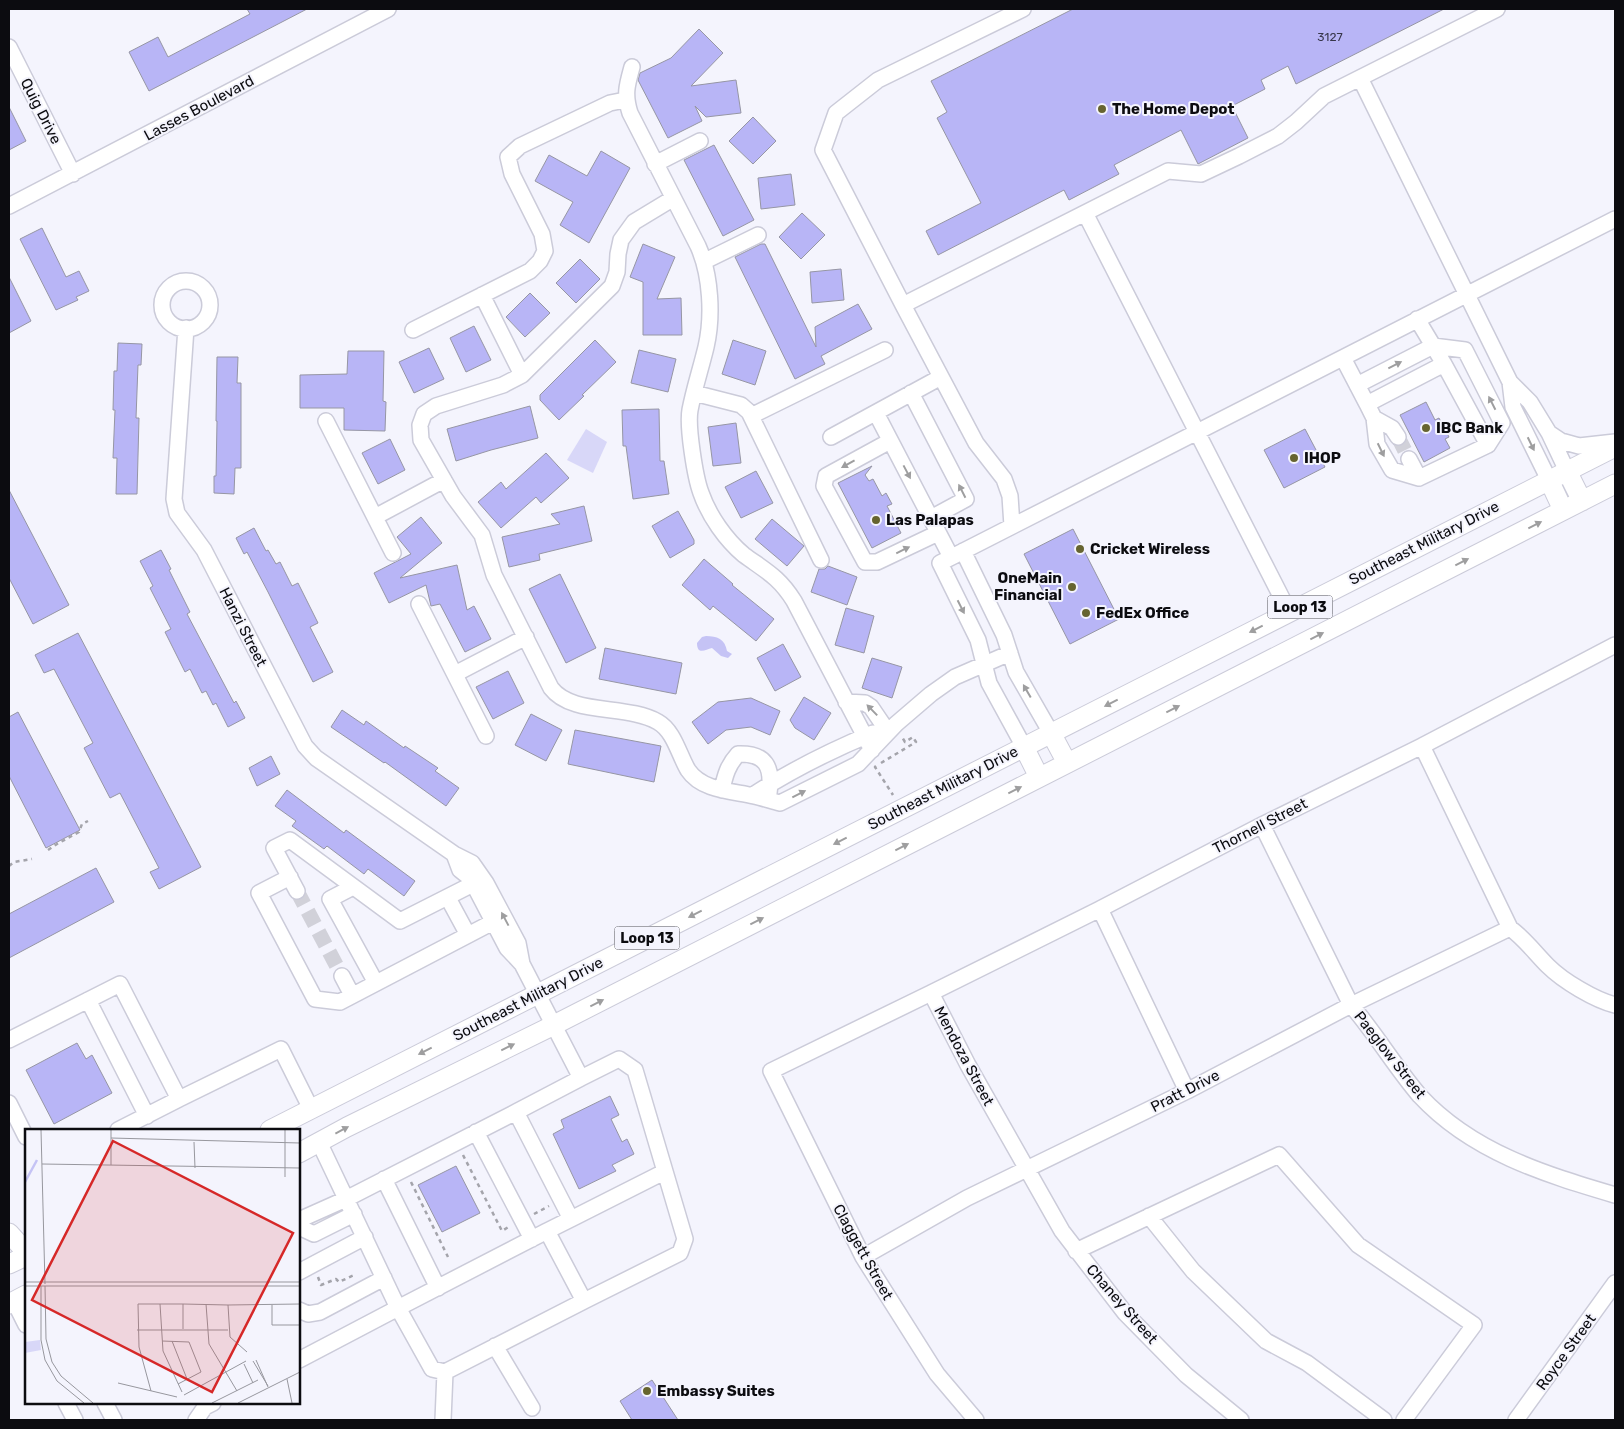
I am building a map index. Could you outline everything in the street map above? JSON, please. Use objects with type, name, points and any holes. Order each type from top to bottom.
[{"type":"main road","name":"Southeast Military Drive","points":[[272,1129],[1615,447]]},
{"type":"main road","points":[[1567,471],[1582,501]]},
{"type":"main road","points":[[1549,480],[1564,510]]},
{"type":"main road","name":"Loop 13","points":[[300,1152],[1615,484]]},
{"type":"main road","points":[[1051,734],[1067,763]]},
{"type":"main road","points":[[1024,747],[1039,777]]},
{"type":"main road","points":[[9,1233],[25,1251]]},
{"type":"main road","points":[[9,1264],[25,1256]]},
{"type":"street","name":"Lasses Boulevard","points":[[9,206],[388,9]]},
{"type":"street","points":[[1012,526],[1010,496],[1004,479],[976,443],[902,305],[823,150],[836,113],[878,80],[1023,9]]},
{"type":"street","points":[[902,305],[1168,172],[1201,174],[1278,136],[1324,96],[1497,9]]},
{"type":"street","name":"Quig Drive","points":[[9,47],[73,174]]},
{"type":"street","points":[[632,67],[626,88],[625,100],[672,199],[705,261],[708,276],[709,330],[689,412],[690,436],[700,492],[726,537],[743,554],[775,577],[784,586],[794,601],[868,744]]},
{"type":"street","points":[[1360,78],[1510,382],[1530,402],[1549,433],[1567,471]]},
{"type":"street","points":[[413,330],[530,271],[540,261],[545,251],[542,234],[512,174],[508,157],[520,146],[610,103],[625,100]]},
{"type":"street","points":[[655,164],[700,140]]},
{"type":"street","points":[[672,199],[634,222],[622,240],[618,254],[617,272],[612,286],[522,375],[503,385],[436,406],[424,414],[420,425],[421,440],[453,496],[482,535],[494,575],[557,695],[570,703],[638,714],[659,722],[669,734],[689,772],[701,781],[722,790],[761,797],[780,803],[858,764],[868,744]]},
{"type":"street","points":[[1085,213],[1289,612]]},
{"type":"street","points":[[1024,747],[989,683],[978,640],[940,563],[1615,219]]},
{"type":"street","points":[[705,261],[758,235]]},
{"type":"street","points":[[482,295],[522,375]]},
{"type":"street","points":[[1417,319],[1488,444]]},
{"type":"street","name":"Hanzi Street","points":[[186,328],[174,499],[177,514],[204,550],[305,746],[316,758],[454,854],[472,864],[486,883],[518,943],[522,964]]},
{"type":"street","points":[[1343,358],[1374,418],[1378,444],[1392,470],[1419,478],[1488,444],[1502,423],[1465,350],[1433,346],[1357,385]]},
{"type":"street","points":[[751,416],[885,350]]},
{"type":"street","points":[[1367,404],[1444,364]]},
{"type":"street","points":[[831,438],[941,377]]},
{"type":"street","points":[[1510,382],[1513,406],[1549,480]]},
{"type":"street","points":[[911,393],[966,499],[931,518]]},
{"type":"street","points":[[694,394],[741,405],[751,416],[821,560]]},
{"type":"street","points":[[876,413],[938,533],[957,554],[1004,635],[1016,672],[1051,734]]},
{"type":"street","points":[[1374,418],[1392,428],[1398,437]]},
{"type":"street","points":[[326,421],[392,553]]},
{"type":"street","points":[[1549,433],[1561,441],[1579,446],[1615,442]]},
{"type":"street","points":[[890,441],[826,476],[824,486],[865,562],[878,562],[938,533]]},
{"type":"street","points":[[1409,460],[1419,478]]},
{"type":"street","points":[[375,517],[444,480]]},
{"type":"street","points":[[419,604],[486,736]]},
{"type":"street","points":[[455,674],[526,637]]},
{"type":"street","name":"Thornell Street","points":[[931,993],[1100,909],[1262,824],[1422,746],[1615,645]]},
{"type":"street","points":[[761,797],[770,784],[868,744],[955,677],[1010,653]]},
{"type":"street","points":[[846,702],[865,703],[890,728]]},
{"type":"street","points":[[1422,746],[1510,928],[1524,938],[1556,973],[1576,987],[1615,1004]]},
{"type":"street","points":[[722,790],[724,777],[730,763],[738,754],[751,753],[761,758],[769,770],[770,784]]},
{"type":"street","name":"Paeglow Street","points":[[1262,824],[1351,1005],[1422,1098],[1469,1137],[1516,1162],[1554,1177],[1615,1195]]},
{"type":"street","points":[[473,884],[400,921],[290,840],[274,848],[293,884],[259,893],[315,999],[340,1002],[493,922]]},
{"type":"street","name":"Hanzi Street","points":[[454,854],[460,870],[470,878],[507,948],[522,964],[581,1078]]},
{"type":"street","points":[[353,887],[330,899],[376,983]]},
{"type":"street","points":[[448,898],[468,935]]},
{"type":"street","points":[[1100,909],[1187,1091]]},
{"type":"street","name":"Pratt Drive","points":[[862,1257],[967,1198],[1026,1168],[1187,1091],[1351,1005],[1510,928]]},
{"type":"street","points":[[342,976],[352,995]]},
{"type":"street","points":[[9,1040],[120,984],[180,1099]]},
{"type":"street","name":"Mendoza Street","points":[[771,1071],[931,993],[968,1065],[1026,1168]]},
{"type":"street","points":[[88,1000],[147,1116]]},
{"type":"street","points":[[120,1129],[281,1049],[311,1109]]},
{"type":"street","points":[[300,1220],[346,1199],[619,1059],[635,1070],[685,1239],[680,1253],[445,1372],[432,1369],[398,1308],[354,1214],[346,1199],[319,1142]]},
{"type":"street","name":"Claggett Street","points":[[771,1071],[862,1257],[937,1374],[976,1420]]},
{"type":"street","points":[[9,1102],[25,1135]]},
{"type":"street","points":[[516,1112],[571,1219]]},
{"type":"street","points":[[476,1132],[532,1239]]},
{"type":"street","points":[[1076,1250],[1279,1155],[1358,1245],[1474,1325],[1404,1420]]},
{"type":"street","name":"Chaney Street","points":[[1026,1168],[1062,1231],[1125,1313],[1186,1375],[1241,1420]]},
{"type":"street","points":[[300,1359],[664,1172]]},
{"type":"street","points":[[384,1179],[438,1288]]},
{"type":"street","points":[[300,1227],[314,1234],[354,1214]]},
{"type":"street","points":[[1149,1216],[1193,1271],[1266,1341],[1307,1363],[1384,1420]]},
{"type":"street","points":[[547,1231],[584,1301]]},
{"type":"street","points":[[300,1271],[364,1237]]},
{"type":"street","points":[[300,1310],[308,1314],[320,1312],[384,1278]]},
{"type":"street","name":"Royce Street","points":[[1516,1420],[1615,1284]]},
{"type":"street","points":[[14,1296],[25,1323]]},
{"type":"street","points":[[495,1346],[532,1408]]},
{"type":"street","points":[[443,1420],[445,1372]]},
{"type":"street","points":[[67,1404],[75,1420]]},
{"type":"street","points":[[106,1404],[114,1420]]},
{"type":"street","points":[[196,1420],[205,1407],[211,1404]]},
{"type":"path","points":[[890,728],[905,742],[913,737],[916,742],[875,767],[894,796]]},
{"type":"path","points":[[48,850],[79,832],[82,824],[88,821]]},
{"type":"path","points":[[9,866],[14,862],[32,859]]},
{"type":"path","points":[[463,1153],[502,1230],[514,1224]]},
{"type":"path","points":[[411,1182],[448,1257]]},
{"type":"path","points":[[531,1216],[551,1205]]},
{"type":"path","points":[[328,1282],[331,1287]]},
{"type":"shaded area","points":[[586,429],[607,442],[593,473],[567,460]]},
{"type":"shaded area","points":[[702,637],[720,639],[727,651],[732,654],[728,658],[721,656],[712,648],[698,649],[697,643]]},
{"type":"building","points":[[247,9],[307,9],[149,91],[129,52],[158,37],[168,57],[250,14]]},
{"type":"building","name":"The Home Depot","points":[[1073,9],[1444,9],[1296,84],[1288,66],[1261,80],[1265,89],[1232,106],[1248,138],[1198,164],[1181,130],[1114,165],[1119,174],[1069,200],[1064,190],[938,255],[926,231],[981,203],[937,118],[947,112],[931,81]]},
{"type":"building","points":[[699,29],[723,53],[691,86],[736,80],[741,113],[706,117],[695,106],[702,121],[668,138],[638,80],[640,73],[671,58]]},
{"type":"building","points":[[9,107],[26,141],[9,150]]},
{"type":"building","points":[[753,117],[776,141],[753,164],[729,141]]},
{"type":"building","points":[[714,145],[754,220],[723,236],[684,160]]},
{"type":"building","points":[[601,151],[630,168],[589,243],[560,225],[573,202],[535,181],[549,155],[587,176]]},
{"type":"building","points":[[791,174],[795,205],[761,209],[758,178]]},
{"type":"building","points":[[802,213],[825,235],[801,259],[779,237]]},
{"type":"building","points":[[42,228],[66,277],[79,271],[89,291],[76,297],[78,300],[56,310],[20,239]]},
{"type":"building","points":[[643,244],[675,257],[657,299],[681,298],[682,335],[643,335],[643,282],[630,277]]},
{"type":"building","points":[[761,244],[765,244],[816,347],[815,327],[858,304],[872,329],[821,356],[825,364],[795,379],[735,257]]},
{"type":"building","points":[[580,259],[600,279],[576,303],[556,283]]},
{"type":"building","points":[[841,269],[844,300],[812,303],[810,272]]},
{"type":"building","points":[[9,277],[31,321],[9,333]]},
{"type":"building","points":[[530,293],[550,313],[525,337],[506,317]]},
{"type":"building","points":[[474,326],[491,360],[466,372],[450,338]]},
{"type":"building","points":[[595,340],[616,362],[559,420],[540,400],[540,395]]},
{"type":"building","points":[[733,340],[766,351],[755,385],[722,374]]},
{"type":"building","points":[[118,343],[142,344],[141,365],[138,365],[136,418],[139,418],[137,494],[116,494],[117,458],[113,458],[115,410],[113,410],[114,371],[117,371]]},
{"type":"building","points":[[429,348],[444,379],[414,393],[399,362]]},
{"type":"building","points":[[639,350],[676,359],[668,392],[631,383]]},
{"type":"building","points":[[348,351],[384,351],[383,401],[386,402],[385,431],[344,430],[344,408],[300,408],[300,375],[347,374]]},
{"type":"building","points":[[217,357],[238,357],[237,383],[241,383],[241,468],[235,468],[234,494],[214,493],[214,476],[216,476]]},
{"type":"building","name":"IBC Bank","points":[[1426,402],[1435,420],[1439,418],[1449,437],[1445,439],[1450,448],[1424,462],[1400,415]]},
{"type":"building","points":[[530,406],[538,438],[456,461],[447,429]]},
{"type":"building","points":[[659,409],[660,461],[664,461],[669,494],[633,499],[626,446],[623,446],[622,410]]},
{"type":"building","points":[[736,423],[741,463],[713,466],[708,427]]},
{"type":"building","name":"IHOP","points":[[1305,429],[1325,467],[1284,488],[1264,450]]},
{"type":"building","points":[[390,439],[405,470],[378,484],[362,453]]},
{"type":"building","points":[[546,453],[569,478],[541,503],[536,497],[501,528],[478,502],[501,482],[506,489]]},
{"type":"building","name":"Las Palapas","points":[[872,466],[865,475],[869,481],[873,479],[882,496],[886,493],[892,504],[887,506],[901,533],[872,548],[838,483]]},
{"type":"building","points":[[756,471],[773,503],[741,518],[725,487]]},
{"type":"building","points":[[9,490],[69,605],[33,624],[9,578]]},
{"type":"building","points":[[584,506],[592,541],[539,554],[540,560],[509,567],[502,537],[560,524],[551,514]]},
{"type":"building","points":[[678,511],[694,540],[694,544],[670,558],[652,526]]},
{"type":"building","points":[[421,517],[442,543],[400,578],[457,565],[467,610],[474,606],[491,639],[465,652],[440,604],[431,606],[426,585],[389,603],[374,573],[411,554],[397,537]]},
{"type":"building","points":[[772,519],[804,546],[787,566],[755,539]]},
{"type":"building","points":[[254,528],[266,551],[268,550],[276,564],[280,562],[292,586],[298,583],[318,623],[310,627],[333,672],[313,682],[247,552],[244,554],[236,538]]},
{"type":"building","points":[[1073,529],[1119,619],[1070,644],[1024,554]]},
{"type":"building","points":[[161,550],[190,612],[187,614],[234,703],[236,701],[245,718],[228,727],[216,703],[213,705],[206,691],[202,693],[190,669],[185,672],[165,632],[171,629],[150,588],[153,586],[140,561]]},
{"type":"building","points":[[704,559],[732,585],[774,619],[756,641],[713,606],[710,610],[682,585]]},
{"type":"building","points":[[828,566],[857,577],[847,605],[811,592],[819,569],[825,569]]},
{"type":"building","points":[[560,574],[596,648],[566,663],[529,589]]},
{"type":"building","points":[[846,608],[874,616],[864,653],[835,645]]},
{"type":"building","points":[[78,633],[201,867],[159,889],[150,872],[159,868],[120,793],[110,798],[84,748],[93,743],[54,669],[44,673],[35,655]]},
{"type":"building","points":[[783,644],[801,677],[775,691],[757,658]]},
{"type":"building","points":[[605,648],[682,663],[676,694],[599,679]]},
{"type":"building","points":[[872,658],[902,667],[892,698],[862,688]]},
{"type":"building","points":[[508,671],[524,703],[493,719],[476,687]]},
{"type":"building","points":[[804,697],[831,713],[814,740],[795,728],[790,720]]},
{"type":"building","points":[[751,698],[780,711],[770,735],[751,727],[726,730],[708,744],[692,722],[718,702]]},
{"type":"building","points":[[342,710],[364,725],[366,721],[404,748],[405,746],[438,768],[435,771],[459,788],[446,806],[385,762],[331,727]]},
{"type":"building","points":[[18,712],[80,830],[46,848],[9,776],[9,717]]},
{"type":"building","points":[[531,714],[562,730],[546,761],[515,745]]},
{"type":"building","points":[[575,730],[661,746],[654,782],[568,764]]},
{"type":"building","points":[[271,756],[280,774],[257,786],[249,768]]},
{"type":"building","points":[[287,790],[344,833],[346,830],[415,881],[404,896],[368,869],[364,874],[327,846],[324,849],[292,826],[296,821],[275,806]]},
{"type":"building","points":[[96,868],[114,902],[9,958],[9,914]]},
{"type":"building","points":[[77,1043],[86,1059],[92,1055],[112,1093],[54,1124],[26,1070]]},
{"type":"building","points":[[610,1096],[619,1115],[611,1119],[622,1142],[627,1139],[634,1154],[612,1165],[616,1171],[579,1189],[553,1134],[564,1128],[561,1120]]},
{"type":"building","points":[[456,1166],[480,1213],[442,1232],[418,1185]]},
{"type":"building","name":"Embassy Suites","points":[[652,1380],[678,1420],[632,1420],[620,1401]]},
{"type":"tunnel","points":[[1398,437],[1409,459]]},
{"type":"tunnel","points":[[297,891],[342,976]]},
{"type":"place","name":"The Home Depot","points":[[1102,109]]},
{"type":"place","name":"IBC Bank","points":[[1426,428]]},
{"type":"place","name":"IHOP","points":[[1294,458]]},
{"type":"place","name":"Las Palapas","points":[[876,520]]},
{"type":"place","name":"Cricket Wireless","points":[[1080,549]]},
{"type":"place","name":"OneMain Financial","points":[[1072,587]]},
{"type":"place","name":"FedEx Office","points":[[1086,613]]},
{"type":"place","name":"Embassy Suites","points":[[647,1391]]}]
